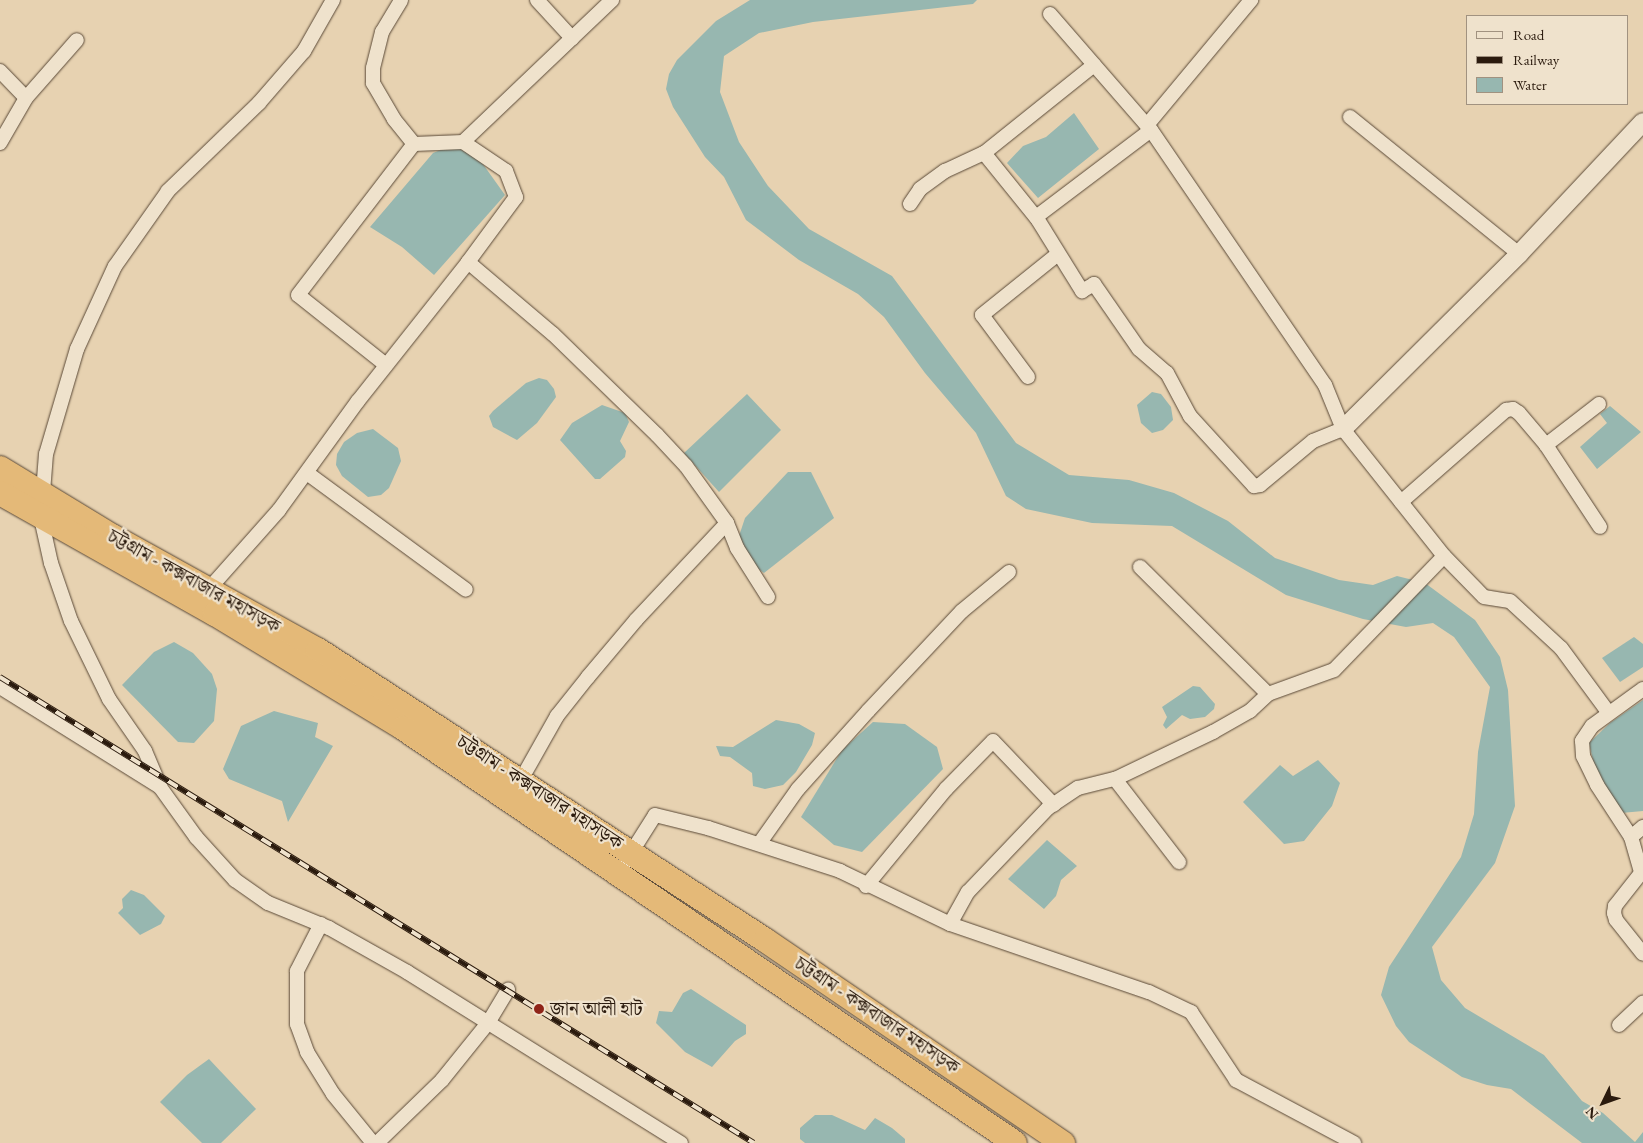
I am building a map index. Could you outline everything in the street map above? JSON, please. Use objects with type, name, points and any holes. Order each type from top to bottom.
[{"type":"highway","name":"চট্টগ্রাম - কক্সবাজার মহাসড়ক","points":[[0,468],[208,590],[318,650],[632,852],[1062,1143]]},
{"type":"highway","name":"চট্টগ্রাম - কক্সবাজার মহাসড়ক","points":[[0,494],[215,614],[310,671],[619,872],[863,1043],[1015,1143]]},
{"type":"street","points":[[333,0],[304,51],[259,103],[168,191],[115,266],[77,349],[62,394],[46,454],[41,518],[51,563],[71,621],[109,699],[145,752],[160,787],[196,837],[235,880],[268,902],[320,924],[406,972],[681,1143]]},
{"type":"street","points":[[401,0],[382,32],[373,68],[374,83],[394,119],[414,144]]},
{"type":"street","points":[[536,0],[572,38]]},
{"type":"street","points":[[463,142],[612,0]]},
{"type":"street","points":[[1036,217],[1149,127],[1251,0]]},
{"type":"street","points":[[1050,14],[1149,127],[1324,385],[1343,429],[1444,556],[1484,596],[1510,601],[1560,648],[1608,712]]},
{"type":"street","points":[[0,143],[26,98],[77,40]]},
{"type":"street","points":[[910,204],[920,189],[945,171],[984,153],[1094,65]]},
{"type":"street","points":[[0,71],[26,98]]},
{"type":"street","points":[[1350,117],[1519,254]]},
{"type":"street","points":[[984,153],[1036,217],[1082,290],[1094,284],[1139,349],[1167,373],[1190,416],[1254,486],[1260,485],[1313,441],[1343,429],[1519,254],[1643,122]]},
{"type":"street","points":[[208,590],[307,472],[386,365],[468,262],[516,197],[506,171],[463,142],[414,144],[298,294],[386,365]]},
{"type":"street","points":[[1028,377],[982,315],[1058,254]]},
{"type":"street","points":[[468,262],[553,334],[650,428],[686,466],[727,523],[737,548],[768,598]]},
{"type":"street","points":[[1546,446],[1599,404]]},
{"type":"street","points":[[1401,502],[1506,410],[1513,409],[1519,413],[1546,446],[1600,527]]},
{"type":"street","points":[[307,472],[466,590]]},
{"type":"street","points":[[521,780],[557,716],[588,677],[636,620],[727,523]]},
{"type":"street","points":[[950,924],[968,892],[1030,825],[1054,804],[1078,788],[1115,780],[1213,732],[1250,711],[1268,694],[1334,670],[1444,556]]},
{"type":"street","points":[[1140,567],[1268,694]]},
{"type":"street","points":[[759,844],[798,790],[868,711],[962,611],[1009,572]]},
{"type":"street","points":[[0,687],[160,787]]},
{"type":"street","points":[[1643,689],[1608,712],[1592,726],[1582,741],[1583,756],[1597,785],[1631,837],[1641,873],[1615,906],[1614,912],[1616,920],[1643,954]]},
{"type":"street","points":[[866,886],[946,790],[993,741],[1054,804]]},
{"type":"street","points":[[1115,780],[1179,862]]},
{"type":"street","points":[[619,872],[655,815],[759,844],[840,871],[866,886],[950,924],[1149,992],[1191,1012],[1236,1080],[1354,1143]]},
{"type":"street","points":[[1631,837],[1643,827]]},
{"type":"street","points":[[320,924],[297,971],[297,1024],[307,1052],[333,1094],[373,1143]]},
{"type":"street","points":[[377,1143],[442,1080],[488,1023],[508,990]]},
{"type":"street","points":[[1619,1025],[1643,1004]]},
{"type":"water","points":[[750,0],[977,0],[973,4],[813,22],[759,33],[724,56],[720,92],[739,142],[768,186],[809,229],[892,276],[1016,443],[1069,475],[1129,480],[1174,493],[1228,521],[1275,558],[1339,580],[1373,585],[1397,576],[1425,583],[1475,620],[1500,657],[1508,690],[1515,806],[1495,863],[1432,947],[1441,980],[1465,1008],[1544,1055],[1582,1101],[1603,1113],[1635,1142],[1643,1132],[1643,1143],[1582,1143],[1511,1089],[1487,1085],[1462,1077],[1409,1042],[1396,1026],[1381,995],[1389,967],[1461,857],[1474,814],[1478,752],[1490,687],[1454,637],[1433,623],[1406,627],[1363,619],[1286,595],[1172,526],[1092,523],[1026,509],[1006,496],[976,433],[925,373],[884,317],[858,294],[799,260],[746,220],[724,177],[705,157],[673,107],[666,89],[669,74],[677,60],[716,21]]},
{"type":"water","points":[[1074,113],[1099,149],[1038,198],[1007,163],[1023,146],[1046,137]]},
{"type":"water","points":[[453,145],[480,160],[505,195],[434,275],[402,247],[370,227],[433,153]]},
{"type":"water","points":[[539,378],[547,380],[554,389],[556,397],[537,423],[517,440],[493,427],[489,416],[493,411],[526,383]]},
{"type":"water","points":[[1152,392],[1161,394],[1171,407],[1173,420],[1163,430],[1152,433],[1141,423],[1137,405]]},
{"type":"water","points":[[747,394],[781,430],[719,492],[684,453]]},
{"type":"water","points":[[602,405],[625,413],[629,422],[620,441],[626,451],[625,457],[600,479],[595,479],[560,440],[572,423]]},
{"type":"water","points":[[1610,406],[1641,432],[1597,469],[1580,447],[1607,423],[1600,414]]},
{"type":"water","points":[[373,429],[398,448],[401,461],[389,488],[381,495],[368,497],[342,476],[336,465],[337,454],[344,442],[357,433]]},
{"type":"water","points":[[788,472],[811,472],[834,518],[764,573],[754,566],[739,536],[745,518]]},
{"type":"water","points":[[1634,637],[1643,644],[1643,667],[1620,682],[1602,658]]},
{"type":"water","points":[[174,642],[193,653],[212,674],[217,689],[214,721],[194,743],[178,742],[122,685],[154,652]]},
{"type":"water","points":[[1193,686],[1200,687],[1215,704],[1214,709],[1205,717],[1190,719],[1182,715],[1166,729],[1163,725],[1167,717],[1162,707]]},
{"type":"water","points":[[1643,700],[1643,811],[1621,813],[1595,769],[1589,743],[1610,723]]},
{"type":"water","points":[[274,711],[318,723],[315,737],[333,746],[288,822],[282,801],[229,779],[223,769],[241,726]]},
{"type":"water","points":[[776,720],[799,724],[815,733],[812,745],[796,772],[783,785],[765,789],[753,786],[752,773],[730,757],[720,756],[716,746],[733,747]]},
{"type":"water","points":[[873,722],[905,724],[937,747],[943,769],[862,852],[834,845],[801,817],[842,750]]},
{"type":"water","points":[[1318,760],[1340,783],[1332,806],[1304,841],[1284,844],[1243,802],[1280,765],[1293,776]]},
{"type":"water","points":[[1047,840],[1077,866],[1061,880],[1056,896],[1044,909],[1008,879]]},
{"type":"water","points":[[131,890],[144,895],[165,916],[161,924],[140,935],[118,913],[123,908],[122,899]]},
{"type":"water","points":[[691,989],[746,1025],[746,1034],[735,1041],[712,1067],[685,1052],[656,1023],[659,1011],[672,1012],[683,993]]},
{"type":"water","points":[[209,1059],[256,1109],[221,1143],[202,1143],[160,1102],[187,1075]]},
{"type":"water","points":[[815,1115],[832,1115],[865,1130],[875,1118],[892,1128],[905,1139],[905,1143],[805,1143],[800,1139],[800,1128]]},
{"type":"railway","points":[[0,677],[754,1143]]},
{"type":"place","name":"জান আলী হাট","points":[[539,1009]]}]
